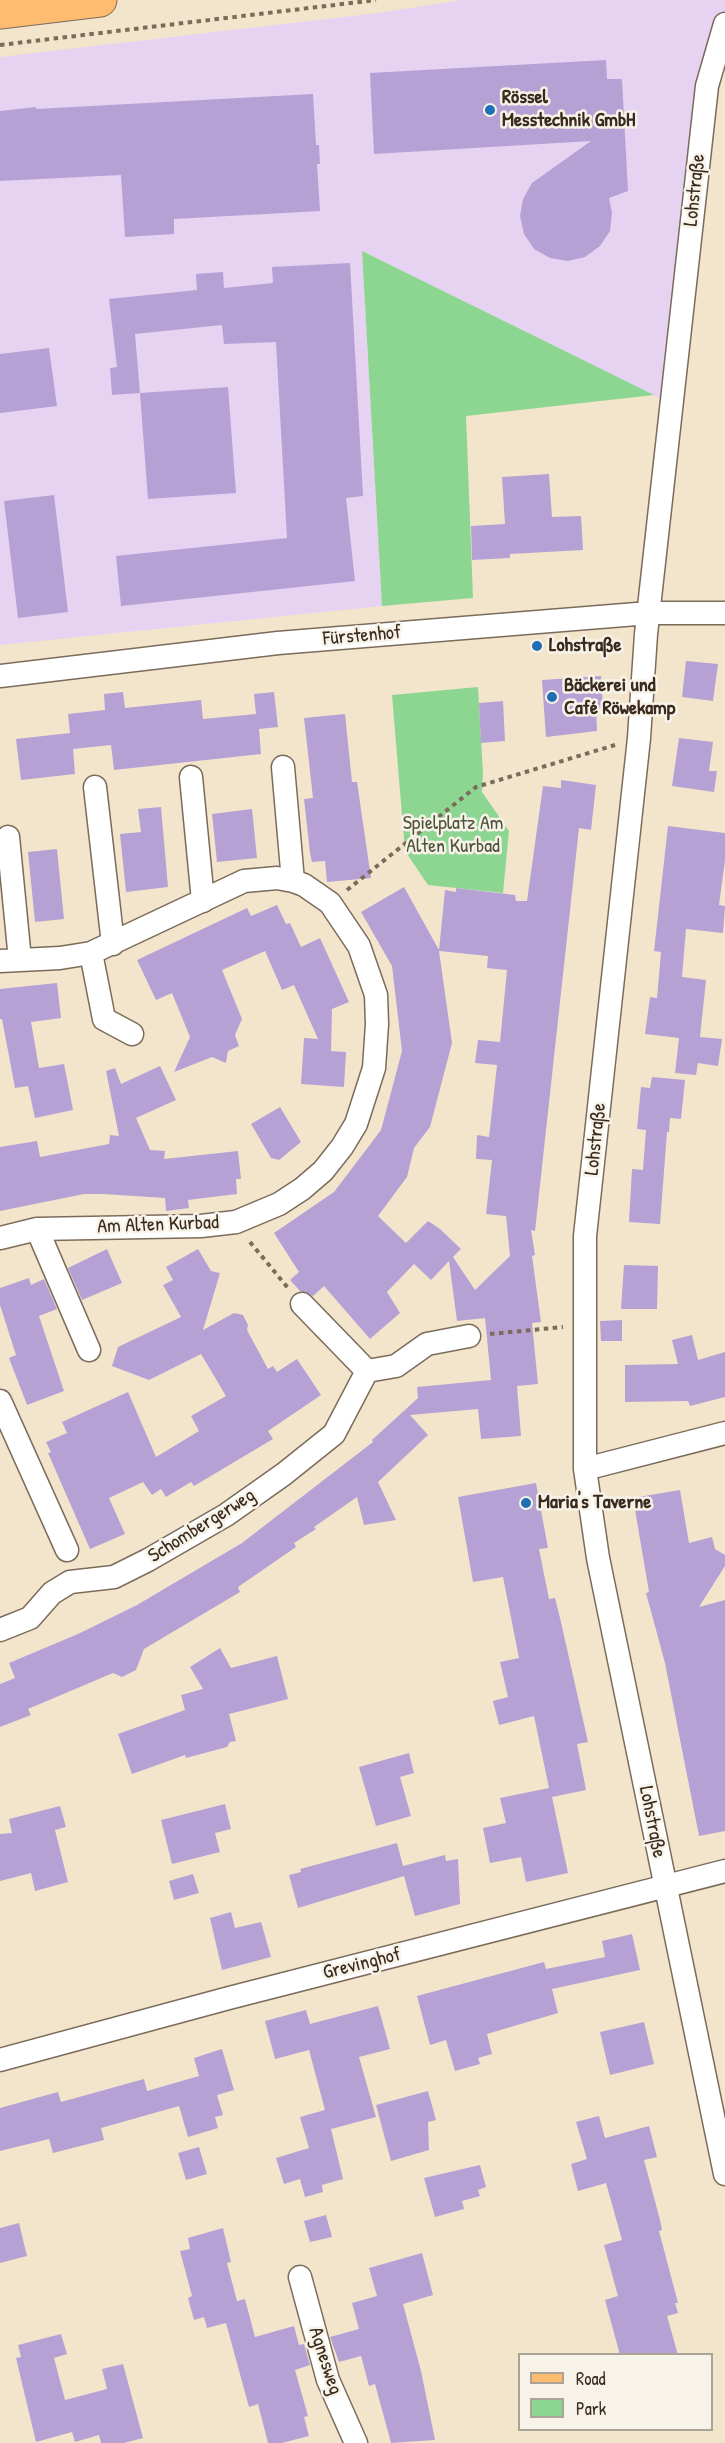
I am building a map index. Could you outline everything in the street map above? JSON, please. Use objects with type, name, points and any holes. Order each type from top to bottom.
[{"type":"main road","points":[[0,12],[100,0]]},
{"type":"street","name":"Lohstraße","points":[[725,24],[707,86],[649,613],[639,738],[585,1236],[585,1469],[598,1558],[725,2174]]},
{"type":"street","name":"Fürstenhof","points":[[0,676],[278,643],[649,613],[725,613]]},
{"type":"street","points":[[283,767],[293,881]]},
{"type":"street","points":[[191,777],[203,901]]},
{"type":"street","points":[[95,787],[113,944]]},
{"type":"street","name":"Am Alten Kurbad","points":[[0,1238],[37,1228],[201,1226],[236,1222],[279,1204],[322,1171],[342,1148],[366,1098],[377,1046],[376,995],[359,946],[330,903],[304,885],[293,881],[277,878],[244,881],[113,944],[91,952],[10,961],[8,837]]},
{"type":"street","points":[[91,952],[104,1019],[132,1034]]},
{"type":"street","points":[[37,1228],[89,1350]]},
{"type":"street","points":[[302,1304],[367,1371],[396,1366],[427,1344],[469,1336]]},
{"type":"street","name":"Schombergerweg","points":[[0,1630],[30,1618],[52,1593],[70,1582],[114,1577],[226,1515],[333,1434],[367,1371]]},
{"type":"street","points":[[0,1401],[9,1450],[67,1550]]},
{"type":"street","points":[[585,1469],[725,1433]]},
{"type":"street","name":"Grevinghof","points":[[0,2060],[241,1995],[725,1871]]},
{"type":"street","name":"Agnesweg","points":[[300,2277],[328,2380],[356,2443]]},
{"type":"path","points":[[0,45],[376,0]]},
{"type":"path","points":[[330,903],[476,787],[639,738]]},
{"type":"path","points":[[236,1222],[302,1304]]},
{"type":"path","points":[[469,1336],[548,1327],[585,1326]]},
{"type":"shaded area","points":[[461,0],[725,0],[725,66],[714,87],[677,407],[362,251],[382,606],[0,645],[0,57],[378,13]]},
{"type":"green space","points":[[362,251],[654,395],[466,416],[473,598],[382,606]]},
{"type":"green space","name":"Spielplatz Am Alten Kurbad","points":[[478,687],[482,792],[509,831],[503,893],[428,885],[405,851],[392,695]]},
{"type":"building","name":"Rössel Messtechnik GmbH","points":[[606,60],[607,79],[622,79],[628,191],[609,198],[612,213],[610,231],[600,246],[585,257],[568,261],[550,258],[534,249],[524,234],[520,216],[523,199],[532,183],[591,141],[374,154],[370,73]]},
{"type":"building","points":[[313,94],[316,145],[319,145],[320,164],[317,164],[320,211],[174,219],[174,234],[125,237],[121,175],[0,181],[0,111],[36,107],[36,109]]},
{"type":"building","points":[[350,263],[363,496],[346,498],[355,581],[121,606],[116,556],[287,538],[276,342],[224,344],[222,325],[135,334],[140,393],[112,395],[110,368],[117,367],[109,299],[197,290],[196,274],[223,272],[224,288],[273,283],[272,267]]},
{"type":"building","points":[[49,348],[57,406],[0,413],[0,354]]},
{"type":"building","points":[[228,387],[236,493],[148,499],[140,393]]},
{"type":"building","points":[[549,474],[552,517],[581,516],[583,550],[510,554],[510,558],[472,560],[471,526],[505,524],[502,477]]},
{"type":"building","points":[[54,495],[68,612],[18,618],[4,501]]},
{"type":"building","points":[[686,661],[718,664],[713,701],[682,697]]},
{"type":"building","points":[[601,676],[603,708],[596,708],[597,731],[546,737],[542,680]]},
{"type":"building","points":[[123,692],[125,708],[201,700],[203,719],[256,714],[254,694],[274,692],[278,727],[259,729],[261,754],[114,770],[111,745],[73,749],[75,774],[21,780],[16,739],[70,733],[68,714],[105,710],[104,694]]},
{"type":"building","points":[[503,701],[505,741],[481,743],[479,703]]},
{"type":"building","points":[[345,714],[352,782],[357,782],[371,878],[327,882],[325,861],[312,862],[310,853],[304,799],[313,798],[304,718]]},
{"type":"building","points":[[679,738],[713,742],[709,771],[717,771],[714,792],[672,786]]},
{"type":"building","points":[[561,780],[596,785],[591,830],[579,828],[535,1231],[531,1230],[535,1255],[532,1256],[541,1322],[532,1323],[538,1384],[517,1386],[521,1436],[481,1439],[478,1409],[410,1415],[428,1435],[378,1482],[396,1520],[364,1525],[357,1497],[294,1543],[296,1547],[238,1587],[240,1592],[144,1649],[136,1670],[122,1677],[113,1673],[28,1709],[31,1715],[0,1727],[0,1684],[15,1678],[9,1663],[78,1634],[137,1605],[242,1543],[373,1442],[372,1440],[418,1398],[417,1387],[491,1380],[485,1318],[457,1321],[449,1261],[431,1280],[414,1264],[387,1292],[400,1313],[370,1339],[324,1286],[313,1296],[300,1291],[290,1280],[299,1272],[274,1233],[334,1192],[381,1130],[402,1051],[392,966],[361,912],[404,887],[439,950],[445,890],[456,892],[456,888],[515,895],[516,901],[527,901],[543,786],[561,788]],"holes":[[[439,951],[488,956],[487,968],[507,970],[500,1042],[478,1040],[475,1063],[497,1065],[489,1137],[477,1135],[476,1159],[492,1160],[486,1214],[506,1216],[510,1256],[475,1290],[453,1257],[461,1249],[440,1229],[428,1221],[406,1243],[378,1216],[407,1177],[414,1148],[430,1127],[452,1043]]]},
{"type":"building","points":[[161,807],[168,887],[126,892],[120,834],[141,832],[138,809]]},
{"type":"building","points":[[252,809],[257,858],[217,862],[212,814]]},
{"type":"building","points":[[668,826],[725,833],[725,860],[719,905],[725,906],[723,933],[686,929],[682,977],[706,980],[700,1037],[722,1039],[718,1066],[698,1063],[696,1075],[675,1073],[679,1038],[645,1034],[650,997],[657,998],[661,952],[654,951]]},
{"type":"building","points":[[57,849],[64,919],[35,922],[28,852]]},
{"type":"building","points":[[277,905],[286,924],[290,923],[301,947],[320,938],[349,1002],[332,1009],[331,1051],[346,1052],[344,1087],[301,1084],[304,1038],[318,1039],[294,985],[282,990],[265,951],[222,970],[242,1019],[235,1035],[239,1046],[228,1051],[226,1063],[212,1057],[174,1072],[190,1037],[172,993],[156,1000],[137,960],[247,908],[251,916]]},
{"type":"building","points":[[57,983],[61,1018],[31,1022],[39,1068],[64,1064],[73,1110],[35,1118],[28,1086],[15,1088],[2,1019],[0,1019],[0,989]]},
{"type":"building","points":[[160,1066],[176,1100],[136,1118],[150,1150],[165,1151],[164,1159],[238,1151],[241,1179],[236,1179],[237,1194],[188,1200],[189,1208],[166,1211],[165,1198],[84,1194],[0,1211],[0,1147],[37,1141],[40,1157],[109,1144],[110,1135],[119,1136],[106,1071],[115,1068],[121,1084]]},
{"type":"building","points":[[652,1077],[685,1080],[681,1119],[670,1118],[669,1132],[667,1132],[660,1224],[629,1222],[632,1169],[643,1170],[646,1130],[637,1129],[641,1087],[650,1088]]},
{"type":"building","points":[[280,1107],[301,1142],[279,1160],[271,1158],[251,1124]]},
{"type":"building","points":[[107,1249],[122,1283],[82,1300],[68,1268]]},
{"type":"building","points":[[198,1249],[211,1271],[220,1273],[203,1330],[234,1313],[243,1315],[248,1325],[247,1330],[268,1369],[273,1366],[277,1372],[297,1359],[321,1395],[268,1431],[273,1439],[194,1486],[191,1482],[166,1497],[161,1489],[152,1495],[143,1482],[109,1498],[125,1534],[90,1549],[48,1453],[51,1452],[46,1442],[67,1433],[62,1422],[128,1392],[156,1457],[199,1431],[191,1416],[226,1396],[201,1354],[149,1380],[112,1366],[118,1347],[181,1317],[163,1285],[173,1280],[166,1267]]},
{"type":"building","points":[[624,1265],[658,1266],[657,1309],[621,1309]]},
{"type":"building","points":[[29,1278],[31,1285],[44,1279],[57,1309],[39,1316],[64,1391],[27,1405],[9,1358],[16,1355],[0,1305],[0,1288]]},
{"type":"building","points":[[622,1320],[622,1341],[601,1341],[600,1321]]},
{"type":"building","points":[[692,1335],[698,1360],[725,1352],[725,1397],[690,1406],[688,1401],[625,1402],[625,1365],[678,1364],[672,1340]]},
{"type":"building","points":[[536,1483],[548,1548],[539,1549],[549,1599],[555,1598],[588,1742],[577,1744],[586,1790],[552,1797],[568,1873],[526,1882],[521,1857],[490,1863],[483,1828],[506,1823],[500,1798],[549,1788],[534,1716],[499,1725],[493,1701],[508,1697],[500,1662],[519,1658],[503,1577],[473,1582],[458,1497]]},
{"type":"building","points":[[680,1490],[689,1543],[712,1537],[715,1549],[725,1555],[725,1566],[699,1607],[725,1600],[725,1831],[699,1836],[665,1663],[646,1593],[649,1592],[633,1498]]},
{"type":"building","points":[[220,1648],[231,1668],[277,1656],[288,1699],[229,1714],[236,1741],[230,1742],[227,1747],[186,1758],[185,1755],[132,1774],[118,1734],[185,1710],[181,1695],[203,1689],[190,1667]]},
{"type":"building","points":[[409,1753],[414,1773],[400,1777],[411,1816],[376,1826],[359,1767]]},
{"type":"building","points":[[225,1804],[231,1829],[215,1833],[220,1852],[172,1864],[161,1820]]},
{"type":"building","points":[[60,1806],[66,1827],[55,1830],[68,1882],[35,1891],[31,1873],[0,1881],[0,1834],[12,1833],[9,1819]]},
{"type":"building","points":[[397,1843],[403,1866],[445,1855],[446,1861],[458,1859],[460,1904],[415,1916],[404,1876],[298,1908],[289,1875],[301,1872],[300,1869]]},
{"type":"building","points":[[193,1874],[199,1893],[174,1900],[169,1881]]},
{"type":"building","points":[[231,1912],[235,1928],[261,1922],[271,1957],[222,1970],[210,1918]]},
{"type":"building","points":[[632,1934],[640,1970],[552,1989],[558,2013],[487,2034],[492,2054],[478,2058],[480,2064],[455,2071],[446,2040],[430,2045],[417,1996],[544,1962],[546,1969],[605,1957],[602,1941]]},
{"type":"building","points":[[378,2006],[390,2049],[359,2057],[376,2117],[331,2129],[343,2179],[322,2185],[323,2192],[305,2197],[300,2179],[284,2184],[276,2158],[309,2148],[300,2117],[325,2110],[309,2050],[275,2059],[265,2021],[306,2010],[310,2024]]},
{"type":"building","points":[[644,2022],[654,2064],[610,2075],[600,2032]]},
{"type":"building","points":[[222,2049],[234,2090],[217,2095],[223,2115],[215,2117],[218,2128],[188,2137],[179,2106],[101,2128],[104,2140],[53,2153],[49,2139],[0,2151],[0,2108],[58,2092],[61,2102],[144,2079],[147,2091],[199,2076],[194,2058]]},
{"type":"building","points":[[428,2091],[436,2120],[428,2122],[429,2150],[391,2161],[376,2105]]},
{"type":"building","points":[[599,2116],[605,2138],[649,2126],[657,2157],[644,2160],[660,2220],[662,2230],[659,2231],[678,2303],[675,2303],[678,2313],[667,2316],[677,2353],[619,2353],[605,2300],[618,2296],[604,2245],[622,2240],[606,2183],[578,2191],[571,2164],[587,2159],[576,2122]]},
{"type":"building","points":[[199,2147],[207,2174],[186,2180],[178,2153]]},
{"type":"building","points":[[480,2165],[486,2187],[478,2190],[480,2196],[462,2201],[464,2209],[435,2217],[424,2178]]},
{"type":"building","points":[[326,2215],[332,2237],[310,2242],[304,2221]]},
{"type":"building","points":[[19,2223],[27,2256],[0,2263],[0,2228]]},
{"type":"building","points":[[223,2228],[231,2262],[227,2263],[237,2301],[245,2299],[255,2337],[294,2326],[299,2345],[304,2344],[310,2365],[295,2370],[308,2416],[304,2417],[309,2436],[282,2443],[268,2443],[258,2404],[249,2407],[226,2323],[207,2328],[204,2317],[194,2320],[188,2298],[192,2296],[180,2251],[190,2249],[188,2238]]},
{"type":"building","points":[[422,2253],[433,2295],[403,2304],[421,2371],[435,2440],[391,2443],[375,2384],[369,2386],[361,2356],[339,2362],[330,2337],[359,2329],[352,2303],[377,2296],[369,2268]]},
{"type":"building","points":[[61,2334],[67,2354],[54,2358],[65,2400],[107,2389],[102,2369],[123,2364],[143,2438],[124,2443],[101,2443],[99,2435],[75,2442],[72,2432],[36,2442],[16,2358],[21,2357],[18,2345]]},
{"type":"place","name":"Rössel Messtechnik GmbH","points":[[490,110]]},
{"type":"place","name":"Lohstraße","points":[[537,646]]},
{"type":"place","name":"Bäckerei und Café Röwekamp","points":[[552,697]]},
{"type":"place","name":"Maria's Taverne","points":[[526,1503]]}]
